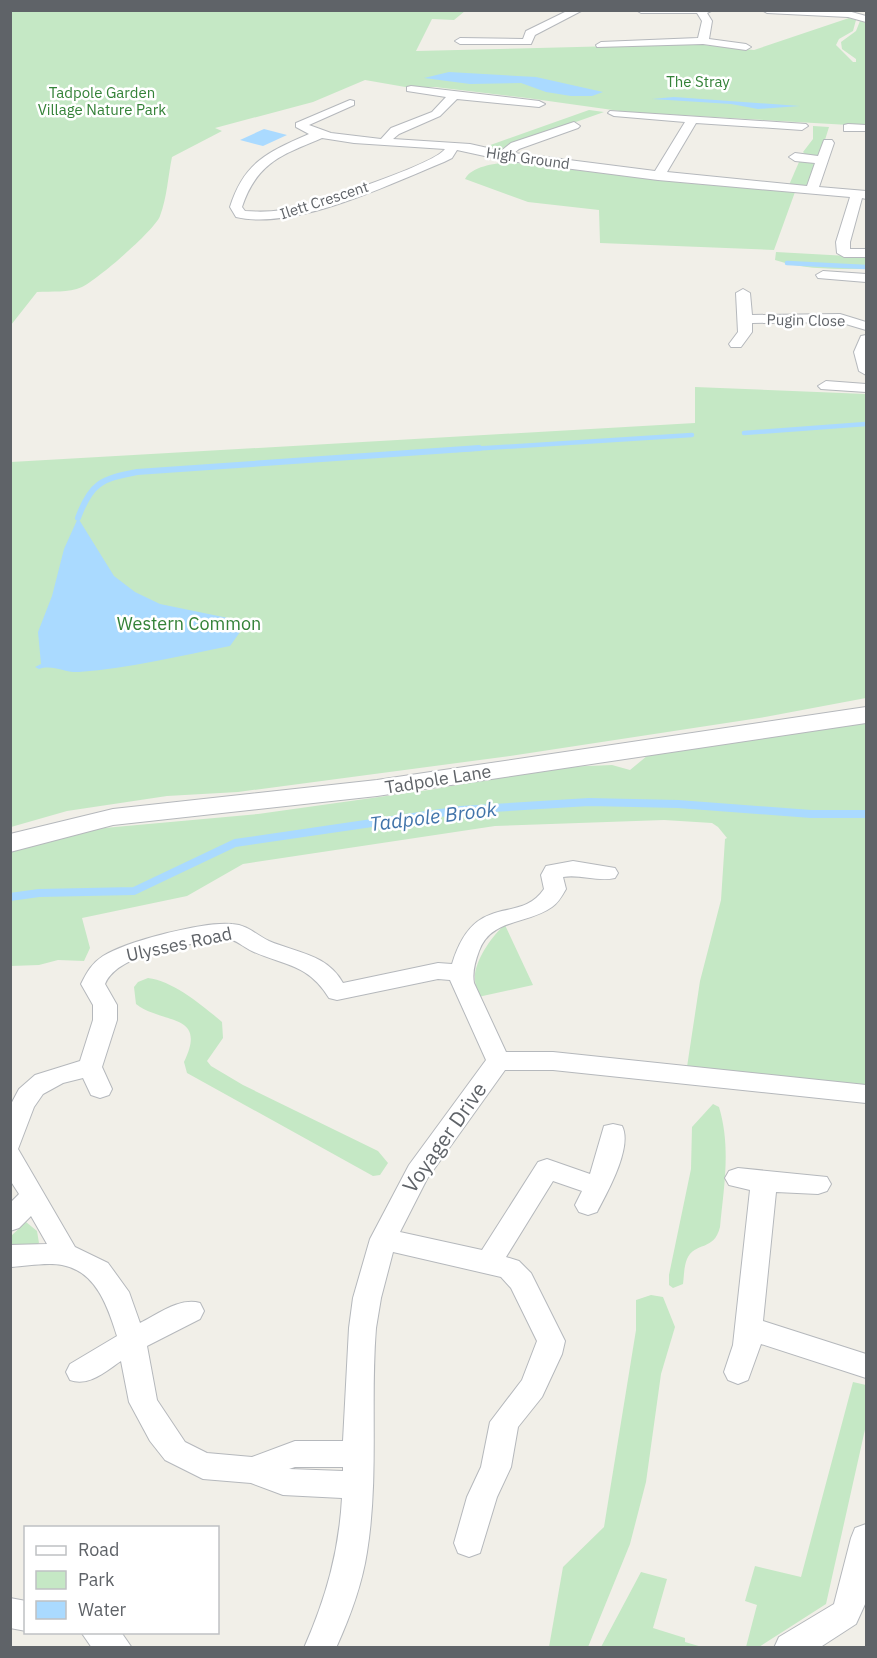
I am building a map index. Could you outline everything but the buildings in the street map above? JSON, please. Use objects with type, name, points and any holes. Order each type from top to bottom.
[{"type":"street","points":[[460,41],[527,45],[530,33],[578,10]]},
{"type":"street","points":[[641,10],[708,10]]},
{"type":"street","points":[[767,10],[848,15],[867,19]]},
{"type":"street","points":[[701,11],[707,23],[702,41]]},
{"type":"street","points":[[601,45],[702,41],[746,47]]},
{"type":"street","points":[[411,89],[539,104]]},
{"type":"street","points":[[385,141],[395,131],[436,114],[454,95]]},
{"type":"street","points":[[320,134],[300,125],[350,103]]},
{"type":"street","points":[[614,113],[802,126]]},
{"type":"street","points":[[658,176],[679,145],[692,119]]},
{"type":"street","points":[[503,156],[515,146],[574,126]]},
{"type":"street","points":[[848,128],[867,128]]},
{"type":"street","name":"High Ground","points":[[320,134],[452,148],[658,176],[862,195]]},
{"type":"street","name":"Ilett Crescent","points":[[320,134],[254,167],[243,181],[236,207],[241,214],[270,217],[296,213],[440,159],[448,155],[452,148]]},
{"type":"street","points":[[812,190],[828,143]]},
{"type":"street","points":[[794,158],[822,160]]},
{"type":"street","points":[[862,195],[837,253],[867,254]]},
{"type":"street","points":[[823,275],[867,278]]},
{"type":"street","name":"Pugin Close","points":[[736,344],[745,332],[743,292]]},
{"type":"street","name":"Pugin Close","points":[[745,319],[840,318],[867,326]]},
{"type":"street","points":[[867,339],[861,352],[867,371]]},
{"type":"street","points":[[826,386],[867,388]]},
{"type":"street","name":"Tadpole Lane","points":[[10,843],[112,817],[377,788],[746,735],[867,715]]},
{"type":"street","points":[[607,873],[573,868],[554,871],[554,891],[549,898],[538,905],[489,923],[478,932],[461,973],[462,983],[498,1061],[553,1061],[867,1094]]},
{"type":"street","name":"Ulysses Road","points":[[90,1067],[105,1020],[105,1005],[94,989],[95,977],[115,958],[135,950],[225,931],[240,931],[264,948],[296,957],[322,970],[332,979],[337,992],[438,971],[461,973]]},
{"type":"street","name":"Voyager Drive","points":[[320,1647],[343,1589],[352,1554],[367,1300],[383,1239],[402,1195],[416,1173],[498,1061]]},
{"type":"street","points":[[10,1142],[24,1098],[34,1086],[48,1077],[90,1067],[100,1089]]},
{"type":"street","points":[[489,1262],[547,1169],[592,1195],[606,1168],[613,1133]]},
{"type":"street","points":[[10,1156],[66,1254]]},
{"type":"street","points":[[738,1372],[745,1354],[748,1328],[751,1180],[818,1184]]},
{"type":"street","points":[[10,1221],[33,1196]]},
{"type":"street","points":[[383,1239],[489,1262],[510,1269],[521,1281],[548,1335],[550,1345],[532,1388],[504,1422],[495,1467],[482,1497],[469,1543]]},
{"type":"street","points":[[10,1256],[66,1254],[99,1271],[111,1286],[123,1310],[143,1402],[160,1432],[175,1450],[203,1466],[252,1470],[283,1482],[356,1485]]},
{"type":"street","points":[[80,1372],[131,1341],[190,1311]]},
{"type":"street","points":[[748,1328],[867,1366]]},
{"type":"street","points":[[252,1470],[295,1454],[357,1454]]},
{"type":"street","points":[[790,1647],[838,1620],[849,1607],[867,1538]]},
{"type":"street","points":[[102,1634],[116,1647]]},
{"type":"green space","name":"Tadpole Garden Village Nature Park","points":[[11,11],[465,11],[454,20],[432,19],[416,51],[695,44],[754,50],[849,18],[856,20],[853,31],[839,39],[836,45],[853,62],[856,62],[856,59],[842,49],[841,42],[856,31],[860,21],[866,23],[866,126],[627,112],[435,87],[411,88],[365,80],[313,102],[215,128],[222,131],[172,157],[160,216],[148,232],[112,265],[82,287],[66,291],[37,292],[11,325]]},
{"type":"green space","points":[[589,110],[604,112],[508,146],[500,152],[482,148]]},
{"type":"green space","points":[[813,126],[829,127],[820,156],[806,155],[803,152],[813,139]]},
{"type":"green space","points":[[507,162],[685,183],[795,192],[774,250],[600,243],[599,210],[528,202],[465,179],[478,168]]},
{"type":"green space","points":[[799,162],[815,162],[808,185],[789,185]]},
{"type":"green space","points":[[776,252],[866,257],[866,269],[798,266],[775,260]]},
{"type":"green space","name":"Western Common","points":[[695,387],[866,394],[866,698],[765,717],[510,756],[238,792],[167,796],[67,811],[11,827],[11,462],[695,423]]},
{"type":"green space","points":[[866,721],[866,1085],[687,1067],[700,981],[721,900],[725,839],[727,838],[712,823],[664,820],[495,826],[243,864],[187,896],[82,918],[90,948],[84,961],[58,960],[39,965],[11,966],[11,848],[71,831],[258,814],[436,789],[541,768],[612,765],[630,770],[653,751]]},
{"type":"green space","points":[[505,925],[533,985],[478,997],[475,983],[476,968],[491,940]]},
{"type":"green space","points":[[148,978],[177,989],[222,1022],[223,1038],[207,1061],[211,1066],[243,1085],[378,1151],[388,1163],[380,1175],[373,1176],[187,1073],[184,1062],[190,1046],[190,1035],[186,1027],[136,1004],[134,987],[138,982]]},
{"type":"green space","points":[[713,1104],[719,1107],[726,1152],[720,1227],[713,1240],[690,1253],[685,1265],[683,1284],[673,1288],[669,1285],[669,1275],[691,1169],[692,1127]]},
{"type":"green space","points":[[26,1222],[37,1231],[39,1243],[35,1246],[11,1246],[11,1236]]},
{"type":"green space","points":[[651,1295],[663,1297],[675,1327],[661,1374],[646,1482],[630,1544],[588,1647],[549,1647],[563,1567],[604,1527],[636,1330],[636,1300]]},
{"type":"green space","points":[[853,1382],[866,1385],[866,1425],[826,1604],[759,1647],[746,1647],[757,1605],[745,1601],[755,1566],[801,1577]]},
{"type":"green space","points":[[641,1572],[667,1579],[653,1628],[685,1638],[685,1642],[702,1647],[601,1647]]},
{"type":"water","points":[[449,72],[536,77],[603,92],[592,96],[571,96],[546,92],[521,83],[470,84],[424,78]]},
{"type":"water","points":[[674,97],[800,106],[758,109],[731,104],[652,99]]},
{"type":"water","points":[[264,129],[287,135],[263,146],[240,140]]},
{"type":"water","points":[[78,518],[114,576],[135,592],[160,604],[228,618],[240,632],[230,646],[117,668],[74,672],[35,667],[41,664],[38,632],[52,596],[64,549]]},
{"type":"waterway","points":[[787,263],[866,267]]},
{"type":"waterway","points":[[744,433],[866,424]]},
{"type":"waterway","points":[[455,450],[692,435]]},
{"type":"waterway","points":[[78,518],[88,497],[99,484],[114,477],[137,472],[479,448]]},
{"type":"waterway","name":"Tadpole Brook","points":[[10,897],[39,893],[134,891],[235,843],[461,810],[589,802],[678,804],[811,814],[866,814]]},
{"type":"park label","name":"The Stray","points":[[698,81]]}]
